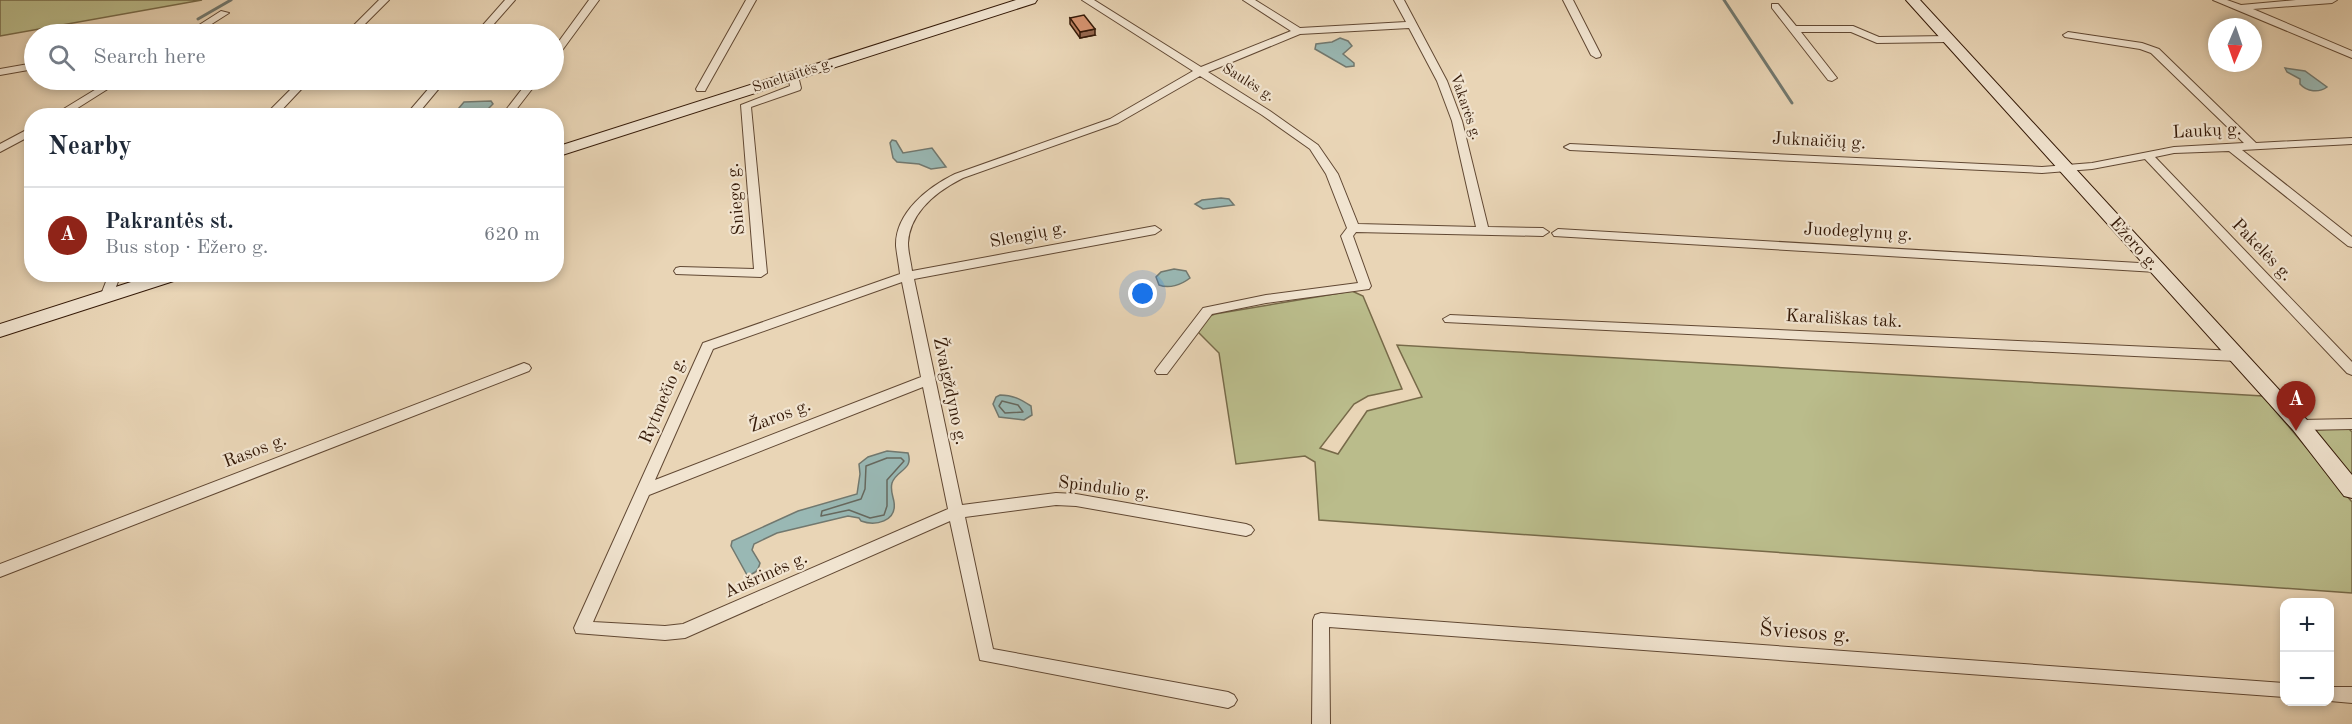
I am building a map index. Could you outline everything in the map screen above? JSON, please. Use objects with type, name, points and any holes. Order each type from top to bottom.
[{"type":"main road","name":"Smeltaitės g.","points":[[564,149],[1030,0]]},
{"type":"main road","name":"Ežero g.","points":[[1914,0],[2300,425],[2352,490]]},
{"type":"main road","points":[[0,331],[152,282]]},
{"type":"street","points":[[360,24],[384,0]]},
{"type":"street","points":[[489,24],[510,0]]},
{"type":"street","points":[[564,40],[594,0]]},
{"type":"street","points":[[701,89],[751,0]]},
{"type":"street","name":"Saulės g.","points":[[1087,0],[1266,113],[1314,147],[1332,174],[1353,228],[1347,236],[1365,285],[1266,299],[1208,311],[1202,315],[1162,370]]},
{"type":"street","points":[[1248,0],[1298,31]]},
{"type":"street","name":"Vakarės g.","points":[[1399,0],[1442,81],[1457,121],[1483,231]]},
{"type":"street","points":[[1568,0],[1596,55]]},
{"type":"street","points":[[2218,0],[2352,55]]},
{"type":"street","points":[[2241,8],[2332,0]]},
{"type":"street","points":[[1775,6],[1832,78]]},
{"type":"street","points":[[207,24],[225,13]]},
{"type":"street","name":"Žvaigždyno g.","points":[[1228,700],[986,655],[907,276],[902,244],[908,219],[932,192],[959,176],[1114,122],[1201,71],[1298,31],[1412,25]]},
{"type":"street","points":[[1795,29],[1853,29],[1877,40],[1948,39]]},
{"type":"street","points":[[2068,35],[2142,46],[2155,51],[2254,147]]},
{"type":"street","points":[[0,72],[24,68]]},
{"type":"street","name":"Sniego g.","points":[[680,271],[761,273],[746,105],[796,88],[793,76]]},
{"type":"street","points":[[70,108],[100,90]]},
{"type":"street","points":[[277,108],[295,90]]},
{"type":"street","points":[[417,108],[432,90]]},
{"type":"street","points":[[512,108],[526,90]]},
{"type":"street","points":[[0,137],[24,132]]},
{"type":"street","points":[[0,149],[24,135]]},
{"type":"street","name":"Laukų g.","points":[[2066,169],[2105,164],[2174,150],[2352,141]]},
{"type":"street","name":"Juknaičių g.","points":[[1570,147],[2042,170],[2066,169]]},
{"type":"street","points":[[2233,148],[2352,243]]},
{"type":"street","name":"Pakelės g.","points":[[2146,154],[2352,370]]},
{"type":"street","points":[[1353,228],[1543,232]]},
{"type":"street","name":"Slengių g.","points":[[907,276],[1155,230]]},
{"type":"street","name":"Juodeglynų g.","points":[[1558,233],[2156,268]]},
{"type":"street","name":"Rytmečio g.","points":[[582,628],[646,490],[708,346],[907,276]]},
{"type":"street","points":[[106,297],[112,282]]},
{"type":"street","name":"Karališkas tak.","points":[[1450,319],[2237,356]]},
{"type":"street","name":"Rasos g.","points":[[0,571],[524,368]]},
{"type":"street","name":"Žaros g.","points":[[646,490],[929,379]]},
{"type":"street","points":[[2300,425],[2352,424]]},
{"type":"street","name":"Spindulio g.","points":[[957,512],[1056,499],[1246,530]]},
{"type":"street","name":"Aušrinės g.","points":[[582,628],[665,633],[685,631],[957,512]]},
{"type":"street","name":"Šviesos g.","points":[[1321,724],[1322,620],[2280,690]]},
{"type":"street","points":[[2334,694],[2352,695]]},
{"type":"green space","points":[[0,0],[202,0],[67,24],[24,24],[24,32],[0,36]]},
{"type":"green space","points":[[1352,291],[1363,296],[1402,389],[1368,396],[1354,404],[1320,448],[1338,454],[1367,411],[1422,397],[1397,345],[2263,396],[2352,502],[2352,593],[1319,520],[1315,462],[1305,456],[1236,464],[1219,353],[1197,331],[1207,317],[1215,314]]},
{"type":"green space","points":[[2348,428],[2352,432],[2352,477],[2314,430]]},
{"type":"water","points":[[1340,38],[1348,41],[1352,46],[1343,54],[1354,63],[1354,66],[1346,67],[1315,49],[1316,44],[1332,42]]},
{"type":"water","points":[[2285,68],[2305,71],[2327,87],[2317,91],[2306,89],[2300,84],[2300,79],[2287,72]]},
{"type":"water","points":[[491,101],[493,104],[489,108],[459,108],[464,102]]},
{"type":"water","points":[[892,140],[896,141],[903,153],[932,148],[946,167],[931,169],[919,164],[897,162],[893,158],[890,143]]},
{"type":"water","points":[[1229,199],[1234,205],[1203,209],[1195,204],[1202,200]]},
{"type":"water","points":[[1174,269],[1186,271],[1190,278],[1175,286],[1159,285],[1156,277],[1161,272]]},
{"type":"water","points":[[1000,395],[1020,399],[1031,406],[1032,415],[1024,420],[999,417],[993,404],[996,397]]},
{"type":"water","points":[[887,451],[908,453],[909,459],[907,467],[897,475],[892,483],[894,509],[889,518],[872,523],[848,516],[777,533],[754,544],[752,550],[760,563],[756,572],[747,575],[731,546],[732,541],[798,511],[857,494],[859,464],[868,457]]},
{"type":"building","points":[[1084,15],[1095,29],[1080,32],[1070,18]]},
{"type":"waterway","points":[[198,19],[231,0]]},
{"type":"waterway","points":[[1724,0],[1792,103]]},
{"type":"place","name":"Pakrantės st.","points":[[2296,431]]}]
